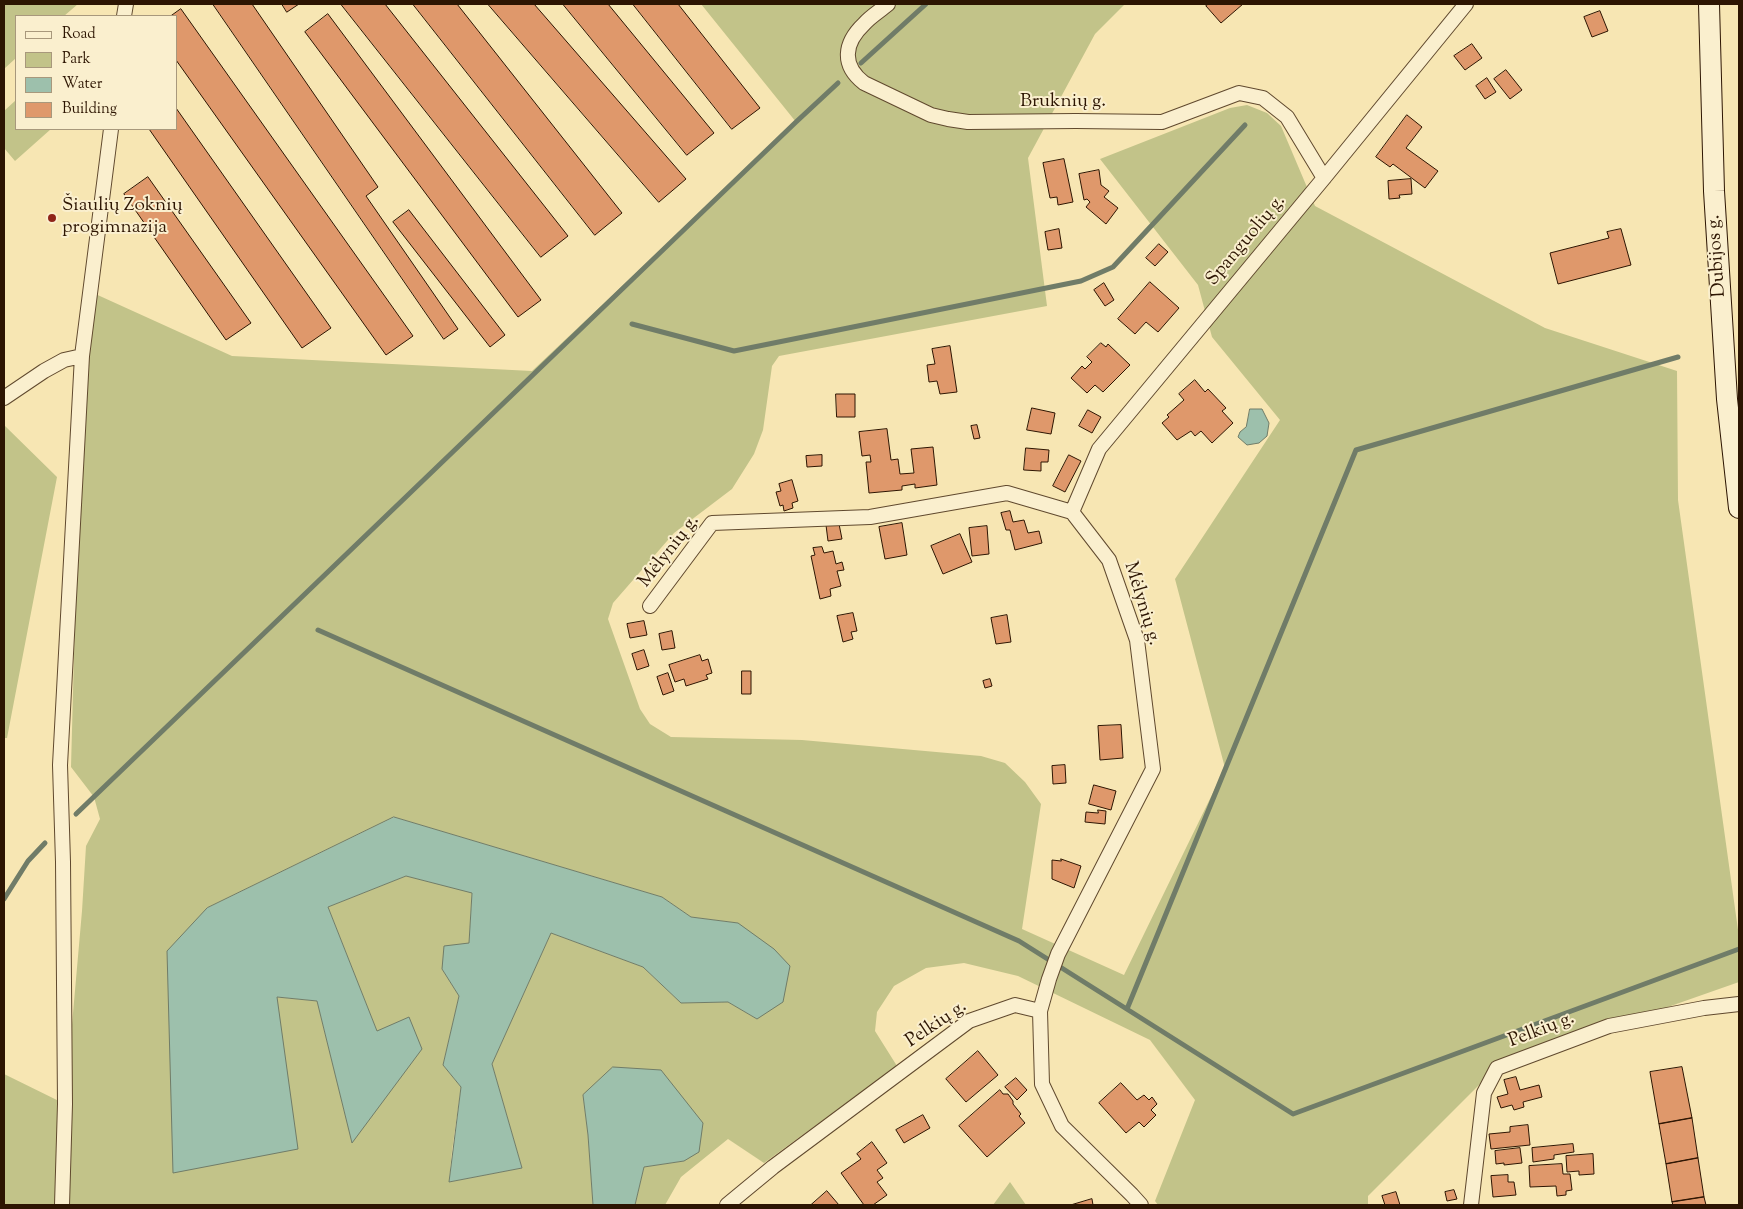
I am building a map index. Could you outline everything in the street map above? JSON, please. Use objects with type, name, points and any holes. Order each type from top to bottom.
[{"type":"main road","name":"Dubijos g.","points":[[1709,4],[1715,211],[1727,398],[1739,508]]},
{"type":"street","name":"Bruknių g.","points":[[888,4],[864,23],[854,35],[847,55],[848,65],[855,76],[864,83],[931,115],[948,120],[968,122],[1162,122],[1239,94],[1263,98],[1287,117],[1324,178]]},
{"type":"street","name":"Spanguolių g.","points":[[1072,512],[1099,449],[1466,4]]},
{"type":"street","points":[[62,1205],[65,1095],[63,862],[60,766],[82,356],[111,130]]},
{"type":"street","points":[[4,398],[64,360],[82,356]]},
{"type":"street","name":"Mėlynių g.","points":[[650,606],[712,523],[870,517],[1007,493],[1072,512],[1109,560],[1137,640],[1153,768],[1058,954],[1040,1011]]},
{"type":"street","name":"Pelkių g.","points":[[1471,1205],[1484,1093],[1497,1068],[1609,1026],[1704,1008],[1739,1004]]},
{"type":"street","name":"Pelkių g.","points":[[727,1205],[773,1167],[969,1021],[1015,1005],[1040,1011]]},
{"type":"street","points":[[1040,1011],[1042,1084],[1062,1126],[1141,1205]]},
{"type":"green space","points":[[4,4],[78,4],[65,15],[15,15],[15,59],[4,69]]},
{"type":"green space","points":[[701,4],[1125,4],[1095,34],[1028,158],[1047,306],[779,356],[772,366],[763,430],[754,454],[732,489],[674,533],[613,603],[608,619],[640,709],[650,724],[671,737],[802,740],[981,756],[1005,763],[1025,782],[1041,804],[1022,929],[1124,975],[1225,768],[1175,579],[1280,420],[1212,337],[1198,285],[1100,159],[1230,108],[1247,105],[1267,113],[1281,126],[1315,206],[1545,328],[1677,371],[1678,500],[1739,937],[1739,982],[1497,1067],[1368,1196],[1368,1205],[1158,1205],[1155,1201],[1195,1100],[1150,1040],[1018,976],[964,963],[926,968],[894,986],[877,1012],[875,1031],[897,1066],[764,1163],[728,1139],[681,1177],[665,1205],[635,1205],[644,1167],[684,1161],[583,1095],[593,1205],[4,1205],[4,1074],[65,1104],[86,846],[100,819],[94,797],[71,767],[82,356],[91,292],[232,356],[532,371],[796,122]],"holes":[[[394,817],[662,897],[691,917],[738,923],[757,1019],[728,1002],[681,1003],[643,967],[551,933],[492,1064],[522,1168],[449,1182],[461,1087],[443,1065],[459,996],[442,969],[469,943],[472,892],[406,876],[328,907],[377,1031],[352,1142],[317,1001],[276,997],[207,908]]]},
{"type":"green space","points":[[15,101],[15,130],[50,130],[15,161],[4,148],[4,111]]},
{"type":"green space","points":[[4,425],[57,477],[7,738],[4,738]]},
{"type":"green space","points":[[1010,1182],[1026,1205],[993,1205]]},
{"type":"water","points":[[1250,409],[1262,409],[1269,423],[1267,436],[1259,443],[1247,445],[1238,437],[1240,432],[1246,427]]},
{"type":"water","points":[[394,817],[662,897],[691,917],[738,923],[774,949],[790,966],[783,1002],[757,1019],[728,1002],[681,1003],[643,967],[551,933],[492,1064],[522,1168],[449,1182],[461,1087],[443,1065],[459,996],[442,969],[444,946],[469,943],[472,893],[406,876],[328,907],[377,1031],[409,1017],[422,1049],[352,1143],[317,1001],[277,997],[298,1149],[173,1173],[167,951],[207,908]]},
{"type":"water","points":[[613,1067],[661,1070],[703,1123],[699,1152],[684,1161],[644,1167],[635,1205],[593,1205],[583,1095]]},
{"type":"building","points":[[213,4],[252,4],[378,187],[366,196],[458,329],[444,339]]},
{"type":"building","points":[[282,4],[299,4],[287,12]]},
{"type":"building","points":[[341,4],[385,4],[568,236],[541,257]]},
{"type":"building","points":[[413,4],[457,4],[622,213],[595,235]]},
{"type":"building","points":[[488,4],[534,4],[686,179],[659,202]]},
{"type":"building","points":[[563,4],[608,4],[714,133],[687,155]]},
{"type":"building","points":[[633,4],[678,4],[760,108],[732,129]]},
{"type":"building","points":[[1209,4],[1243,4],[1221,23],[1206,6]]},
{"type":"building","points":[[181,9],[413,336],[386,355],[178,63],[178,15],[172,15]]},
{"type":"building","points":[[1600,11],[1608,31],[1592,37],[1584,17]]},
{"type":"building","points":[[328,14],[541,300],[518,317],[305,32]]},
{"type":"building","points":[[1472,44],[1482,58],[1465,70],[1454,56]]},
{"type":"building","points":[[1506,70],[1522,90],[1510,99],[1494,79]]},
{"type":"building","points":[[1487,78],[1496,92],[1485,99],[1476,86]]},
{"type":"building","points":[[178,111],[331,328],[302,348],[150,130],[178,130]]},
{"type":"building","points":[[1407,115],[1422,127],[1406,148],[1438,171],[1425,188],[1393,164],[1390,167],[1376,157]]},
{"type":"building","points":[[1064,159],[1073,202],[1058,205],[1057,197],[1050,198],[1043,163]]},
{"type":"building","points":[[1099,170],[1101,185],[1109,191],[1104,197],[1118,208],[1106,224],[1086,207],[1090,202],[1087,199],[1084,200],[1079,174]]},
{"type":"building","points":[[148,177],[251,323],[226,340],[124,194]]},
{"type":"building","points":[[1411,179],[1412,194],[1399,195],[1400,198],[1389,199],[1388,181]]},
{"type":"building","points":[[409,210],[505,335],[490,347],[393,222]]},
{"type":"building","points":[[1059,229],[1062,248],[1048,250],[1045,232]]},
{"type":"building","points":[[1621,229],[1631,265],[1558,284],[1550,253],[1609,238],[1607,232]]},
{"type":"building","points":[[1159,244],[1168,252],[1155,266],[1146,258]]},
{"type":"building","points":[[1150,282],[1179,308],[1158,332],[1146,322],[1135,334],[1118,319]]},
{"type":"building","points":[[1104,283],[1114,300],[1105,306],[1094,290]]},
{"type":"building","points":[[1101,343],[1106,347],[1108,344],[1130,365],[1103,392],[1095,385],[1087,393],[1071,378],[1082,366],[1085,369],[1092,362],[1087,357]]},
{"type":"building","points":[[950,346],[957,392],[940,394],[937,381],[929,382],[927,365],[935,364],[932,349]]},
{"type":"building","points":[[1195,380],[1205,392],[1208,389],[1226,408],[1222,411],[1233,423],[1212,443],[1201,431],[1195,436],[1191,431],[1177,440],[1162,423],[1169,417],[1167,415],[1184,400],[1179,394]]},
{"type":"building","points":[[836,394],[855,394],[855,417],[837,417]]},
{"type":"building","points":[[1032,408],[1055,413],[1051,434],[1027,430]]},
{"type":"building","points":[[1088,410],[1101,417],[1092,433],[1079,426]]},
{"type":"building","points":[[977,425],[980,438],[974,439],[971,426]]},
{"type":"building","points":[[887,429],[891,460],[898,459],[900,474],[914,473],[911,449],[933,447],[937,485],[915,488],[915,484],[902,486],[902,490],[869,493],[866,462],[871,462],[870,455],[862,456],[859,432]]},
{"type":"building","points":[[1026,448],[1049,450],[1048,462],[1041,462],[1041,471],[1024,470]]},
{"type":"building","points":[[822,455],[822,466],[807,467],[806,456]]},
{"type":"building","points":[[1069,455],[1081,461],[1065,492],[1053,486]]},
{"type":"building","points":[[792,480],[798,501],[792,503],[793,508],[784,511],[783,505],[780,506],[776,492],[781,491],[779,484]]},
{"type":"building","points":[[1010,511],[1013,522],[1024,520],[1028,533],[1039,531],[1042,543],[1015,550],[1010,530],[1006,530],[1001,513]]},
{"type":"building","points":[[902,523],[907,555],[885,559],[879,527]]},
{"type":"building","points":[[839,524],[842,539],[828,541],[826,525]]},
{"type":"building","points":[[987,526],[989,554],[972,556],[969,528]]},
{"type":"building","points":[[960,534],[972,562],[943,574],[931,546]]},
{"type":"building","points":[[822,547],[824,553],[833,551],[836,564],[842,562],[844,570],[837,571],[841,586],[830,589],[831,596],[820,599],[811,556],[815,555],[813,548]]},
{"type":"building","points":[[853,613],[857,631],[851,632],[853,639],[843,642],[837,616]]},
{"type":"building","points":[[1007,615],[1011,642],[996,644],[991,618]]},
{"type":"building","points":[[644,621],[647,635],[630,638],[627,624]]},
{"type":"building","points":[[672,631],[675,648],[662,650],[659,634]]},
{"type":"building","points":[[644,650],[649,666],[637,670],[632,654]]},
{"type":"building","points":[[700,655],[702,661],[708,659],[712,673],[706,675],[708,679],[686,686],[684,679],[675,682],[669,665]]},
{"type":"building","points":[[742,671],[751,671],[751,694],[742,694]]},
{"type":"building","points":[[668,673],[674,691],[663,695],[657,677]]},
{"type":"building","points":[[990,679],[992,686],[985,688],[983,681]]},
{"type":"building","points":[[1121,725],[1123,758],[1100,760],[1098,726]]},
{"type":"building","points":[[1065,765],[1066,783],[1053,784],[1052,766]]},
{"type":"building","points":[[1094,785],[1116,791],[1111,810],[1089,804]]},
{"type":"building","points":[[1098,810],[1106,811],[1105,824],[1085,822],[1086,812],[1098,813]]},
{"type":"building","points":[[1061,859],[1081,866],[1074,888],[1052,879],[1052,860],[1061,861]]},
{"type":"building","points":[[978,1051],[998,1075],[966,1102],[946,1079]]},
{"type":"building","points":[[1682,1067],[1692,1118],[1659,1124],[1650,1072]]},
{"type":"building","points":[[1516,1077],[1520,1090],[1539,1085],[1542,1097],[1523,1102],[1524,1107],[1514,1110],[1512,1105],[1501,1108],[1497,1097],[1508,1094],[1504,1080]]},
{"type":"building","points":[[1016,1078],[1027,1090],[1017,1100],[1005,1087]]},
{"type":"building","points":[[1121,1083],[1137,1100],[1144,1095],[1149,1100],[1152,1097],[1157,1104],[1151,1110],[1156,1115],[1144,1127],[1139,1122],[1126,1133],[1099,1103]]},
{"type":"building","points":[[1000,1090],[1003,1094],[1008,1094],[1021,1114],[1019,1116],[1025,1123],[987,1157],[959,1126]]},
{"type":"building","points":[[923,1115],[930,1128],[904,1143],[896,1130]]},
{"type":"building","points":[[1692,1118],[1698,1158],[1666,1164],[1659,1124]]},
{"type":"building","points":[[1528,1125],[1530,1145],[1491,1149],[1489,1134],[1510,1132],[1510,1127]]},
{"type":"building","points":[[872,1142],[887,1163],[877,1170],[883,1178],[877,1182],[887,1195],[873,1205],[864,1205],[841,1173],[861,1159],[857,1154]]},
{"type":"building","points":[[1573,1144],[1574,1152],[1554,1155],[1554,1159],[1533,1162],[1532,1148]]},
{"type":"building","points":[[1520,1148],[1522,1163],[1496,1164],[1495,1151]]},
{"type":"building","points":[[1593,1154],[1594,1174],[1579,1175],[1579,1171],[1567,1172],[1566,1156]]},
{"type":"building","points":[[1698,1158],[1704,1197],[1672,1202],[1666,1164]]},
{"type":"building","points":[[1562,1164],[1563,1174],[1570,1174],[1572,1190],[1566,1191],[1566,1195],[1557,1196],[1556,1186],[1530,1187],[1529,1166]]},
{"type":"building","points":[[1508,1175],[1508,1182],[1514,1182],[1516,1195],[1493,1197],[1491,1176]]},
{"type":"building","points":[[1454,1190],[1457,1199],[1447,1201],[1445,1192]]},
{"type":"building","points":[[827,1191],[839,1205],[811,1205]]},
{"type":"building","points":[[1396,1192],[1400,1205],[1385,1205],[1382,1196]]},
{"type":"building","points":[[1704,1197],[1706,1205],[1673,1205],[1672,1202]]},
{"type":"building","points":[[1092,1199],[1093,1205],[1071,1205]]},
{"type":"waterway","points":[[861,63],[926,4]]},
{"type":"waterway","points":[[76,814],[838,83]]},
{"type":"waterway","points":[[632,324],[734,351],[1081,281],[1113,267],[1245,125]]},
{"type":"waterway","points":[[1127,1009],[1356,450],[1678,357]]},
{"type":"waterway","points":[[318,630],[1019,941],[1293,1114],[1739,949]]},
{"type":"waterway","points":[[4,899],[28,861],[45,843]]},
{"type":"place","name":"Šiaulių Zoknių progimnazija","points":[[52,218]]}]
